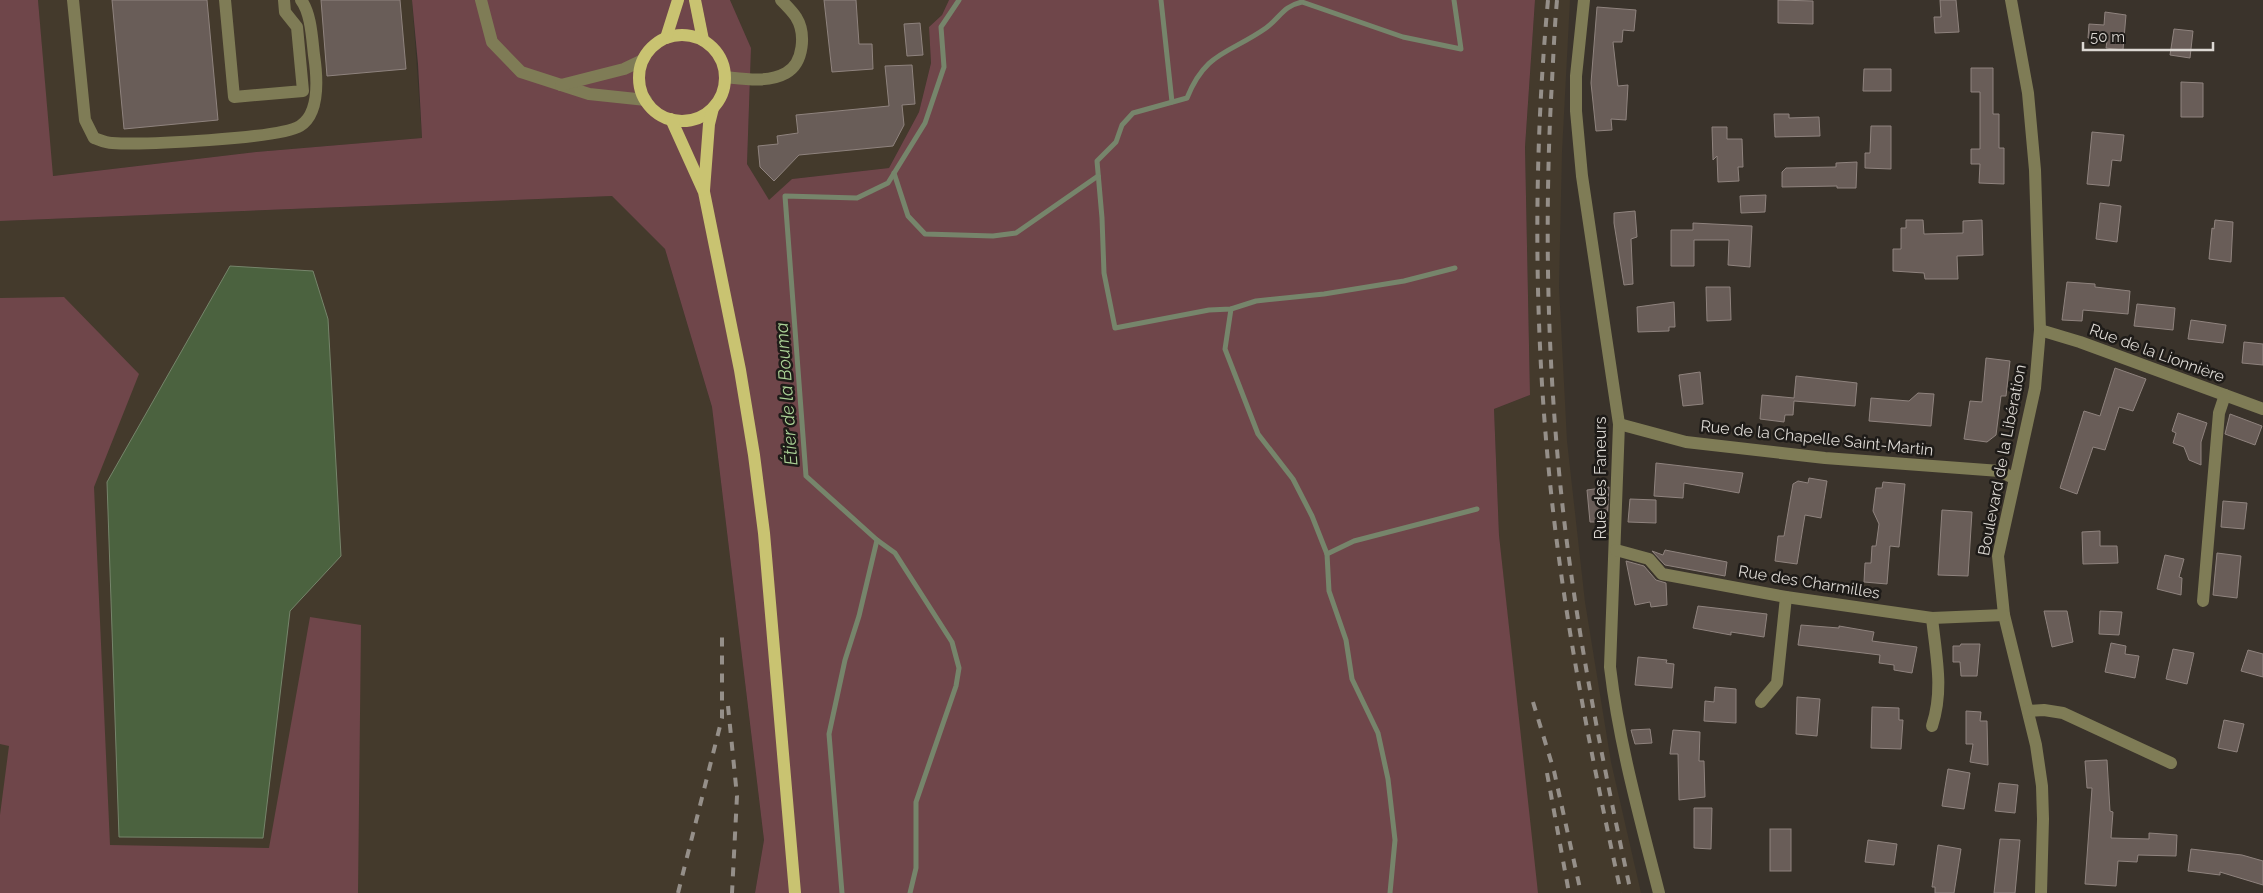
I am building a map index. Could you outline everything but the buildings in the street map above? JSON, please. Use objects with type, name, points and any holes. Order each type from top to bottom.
[{"type":"main road","points":[[666,38],[678,0]]},
{"type":"main road","points":[[695,0],[703,40]]},
{"type":"main road","points":[[704,192],[709,124],[713,108],[722,94],[725,77],[719,55],[703,40],[682,34],[666,38],[652,47],[643,60],[640,83],[646,100],[656,112],[671,119],[694,119],[713,108]]},
{"type":"main road","points":[[671,119],[704,192],[740,370],[764,533],[795,893]]},
{"type":"street","points":[[73,0],[85,120],[94,138],[110,144],[150,144],[274,133],[300,126],[313,110],[316,67],[311,35],[304,4],[301,0]]},
{"type":"street","points":[[225,0],[234,97],[303,91],[297,27],[285,12],[284,0]]},
{"type":"street","points":[[481,0],[492,42],[521,72],[590,94],[646,100]]},
{"type":"street","points":[[725,77],[769,79],[786,73],[796,64],[801,50],[802,35],[797,19],[780,0]]},
{"type":"street","name":"Rue des Faneurs","points":[[1584,0],[1576,76],[1576,111],[1582,176],[1619,424],[1616,550],[1610,634],[1614,704],[1628,771],[1659,893]]},
{"type":"street","name":"Boulevard de la Libération","points":[[2011,0],[2028,93],[2035,170],[2040,330],[2035,388],[2013,478],[1998,556],[2004,614],[2036,745],[2042,786],[2041,893]]},
{"type":"street","points":[[561,85],[624,69],[643,60]]},
{"type":"street","name":"Rue de la Lionnière","points":[[2040,330],[2080,342],[2263,409]]},
{"type":"street","points":[[2203,602],[2219,413],[2225,395]]},
{"type":"street","name":"Rue de la Chapelle Saint-Martin","points":[[1619,424],[1686,442],[1825,458],[2000,471],[2013,478]]},
{"type":"street","name":"Rue des Charmilles","points":[[1616,550],[1649,560],[1662,574],[1786,597],[1932,618],[2004,614]]},
{"type":"street","points":[[1761,702],[1777,682],[1786,597]]},
{"type":"street","points":[[1932,618],[1939,682],[1939,706],[1932,726]]},
{"type":"street","points":[[2028,712],[2044,710],[2063,713],[2171,763]]},
{"type":"shaded area","points":[[0,0],[38,0],[53,176],[256,152],[422,138],[412,0],[730,0],[751,48],[747,164],[769,200],[792,179],[889,168],[919,112],[931,63],[929,27],[942,15],[949,0],[1535,0],[1525,147],[1530,395],[1494,409],[1499,535],[1538,893],[755,893],[764,840],[712,407],[665,249],[612,196],[0,221]]},
{"type":"shaded area","points":[[38,0],[412,0],[422,138],[256,152],[52,176]]},
{"type":"shaded area","points":[[730,0],[949,0],[942,15],[929,27],[931,63],[919,112],[889,168],[792,179],[769,201],[747,164],[751,48]]},
{"type":"shaded area","points":[[1535,0],[1570,0],[1562,152],[1559,287],[1567,441],[1585,602],[1611,762],[1641,893],[1538,893],[1535,879],[1499,535],[1494,409],[1530,395],[1525,147]]},
{"type":"shaded area","points":[[612,196],[665,249],[712,407],[764,840],[755,893],[0,893],[0,221]]},
{"type":"shaded area","points":[[230,266],[313,271],[328,319],[341,556],[290,611],[263,838],[119,837],[107,482]]},
{"type":"shaded area","points":[[64,297],[139,374],[94,487],[110,845],[269,848],[310,617],[361,625],[358,893],[0,893],[0,815],[9,746],[0,744],[0,298]]},
{"type":"waterway","name":"Étier de la Bouma","points":[[910,893],[916,868],[916,802],[956,686],[959,668],[952,642],[895,553],[877,540],[806,476],[785,196],[857,198],[888,183],[925,123],[944,67],[941,27],[959,0]]},
{"type":"waterway","points":[[1161,0],[1172,102]]},
{"type":"waterway","points":[[1454,0],[1461,49],[1403,37],[1302,2],[1290,6],[1266,28],[1211,62],[1202,71],[1187,98],[1133,113],[1122,125],[1116,142],[1097,161],[1104,273],[1115,328],[1209,310],[1231,309],[1256,301],[1324,294],[1404,281],[1455,268]]},
{"type":"waterway","points":[[894,173],[908,216],[925,234],[993,236],[1016,233],[1098,176]]},
{"type":"waterway","points":[[1231,309],[1225,349],[1258,434],[1293,479],[1312,516],[1327,554],[1329,591],[1346,640],[1352,679],[1378,733],[1388,779],[1395,840],[1390,893]]},
{"type":"waterway","points":[[1327,554],[1354,541],[1477,509]]},
{"type":"waterway","points":[[842,893],[829,734],[845,660],[859,616],[877,540]]},
{"type":"railway","points":[[1548,0],[1539,130],[1538,195],[1539,325],[1547,455],[1567,613],[1592,753],[1621,893]]},
{"type":"railway","points":[[1557,0],[1548,204],[1549,309],[1554,414],[1564,519],[1577,613],[1602,753],[1631,893]]},
{"type":"railway","points":[[678,893],[722,718],[722,631]]},
{"type":"railway","points":[[1533,702],[1554,771],[1581,893]]},
{"type":"railway","points":[[728,706],[737,796],[732,893]]},
{"type":"railway","points":[[1547,773],[1569,893]]}]
